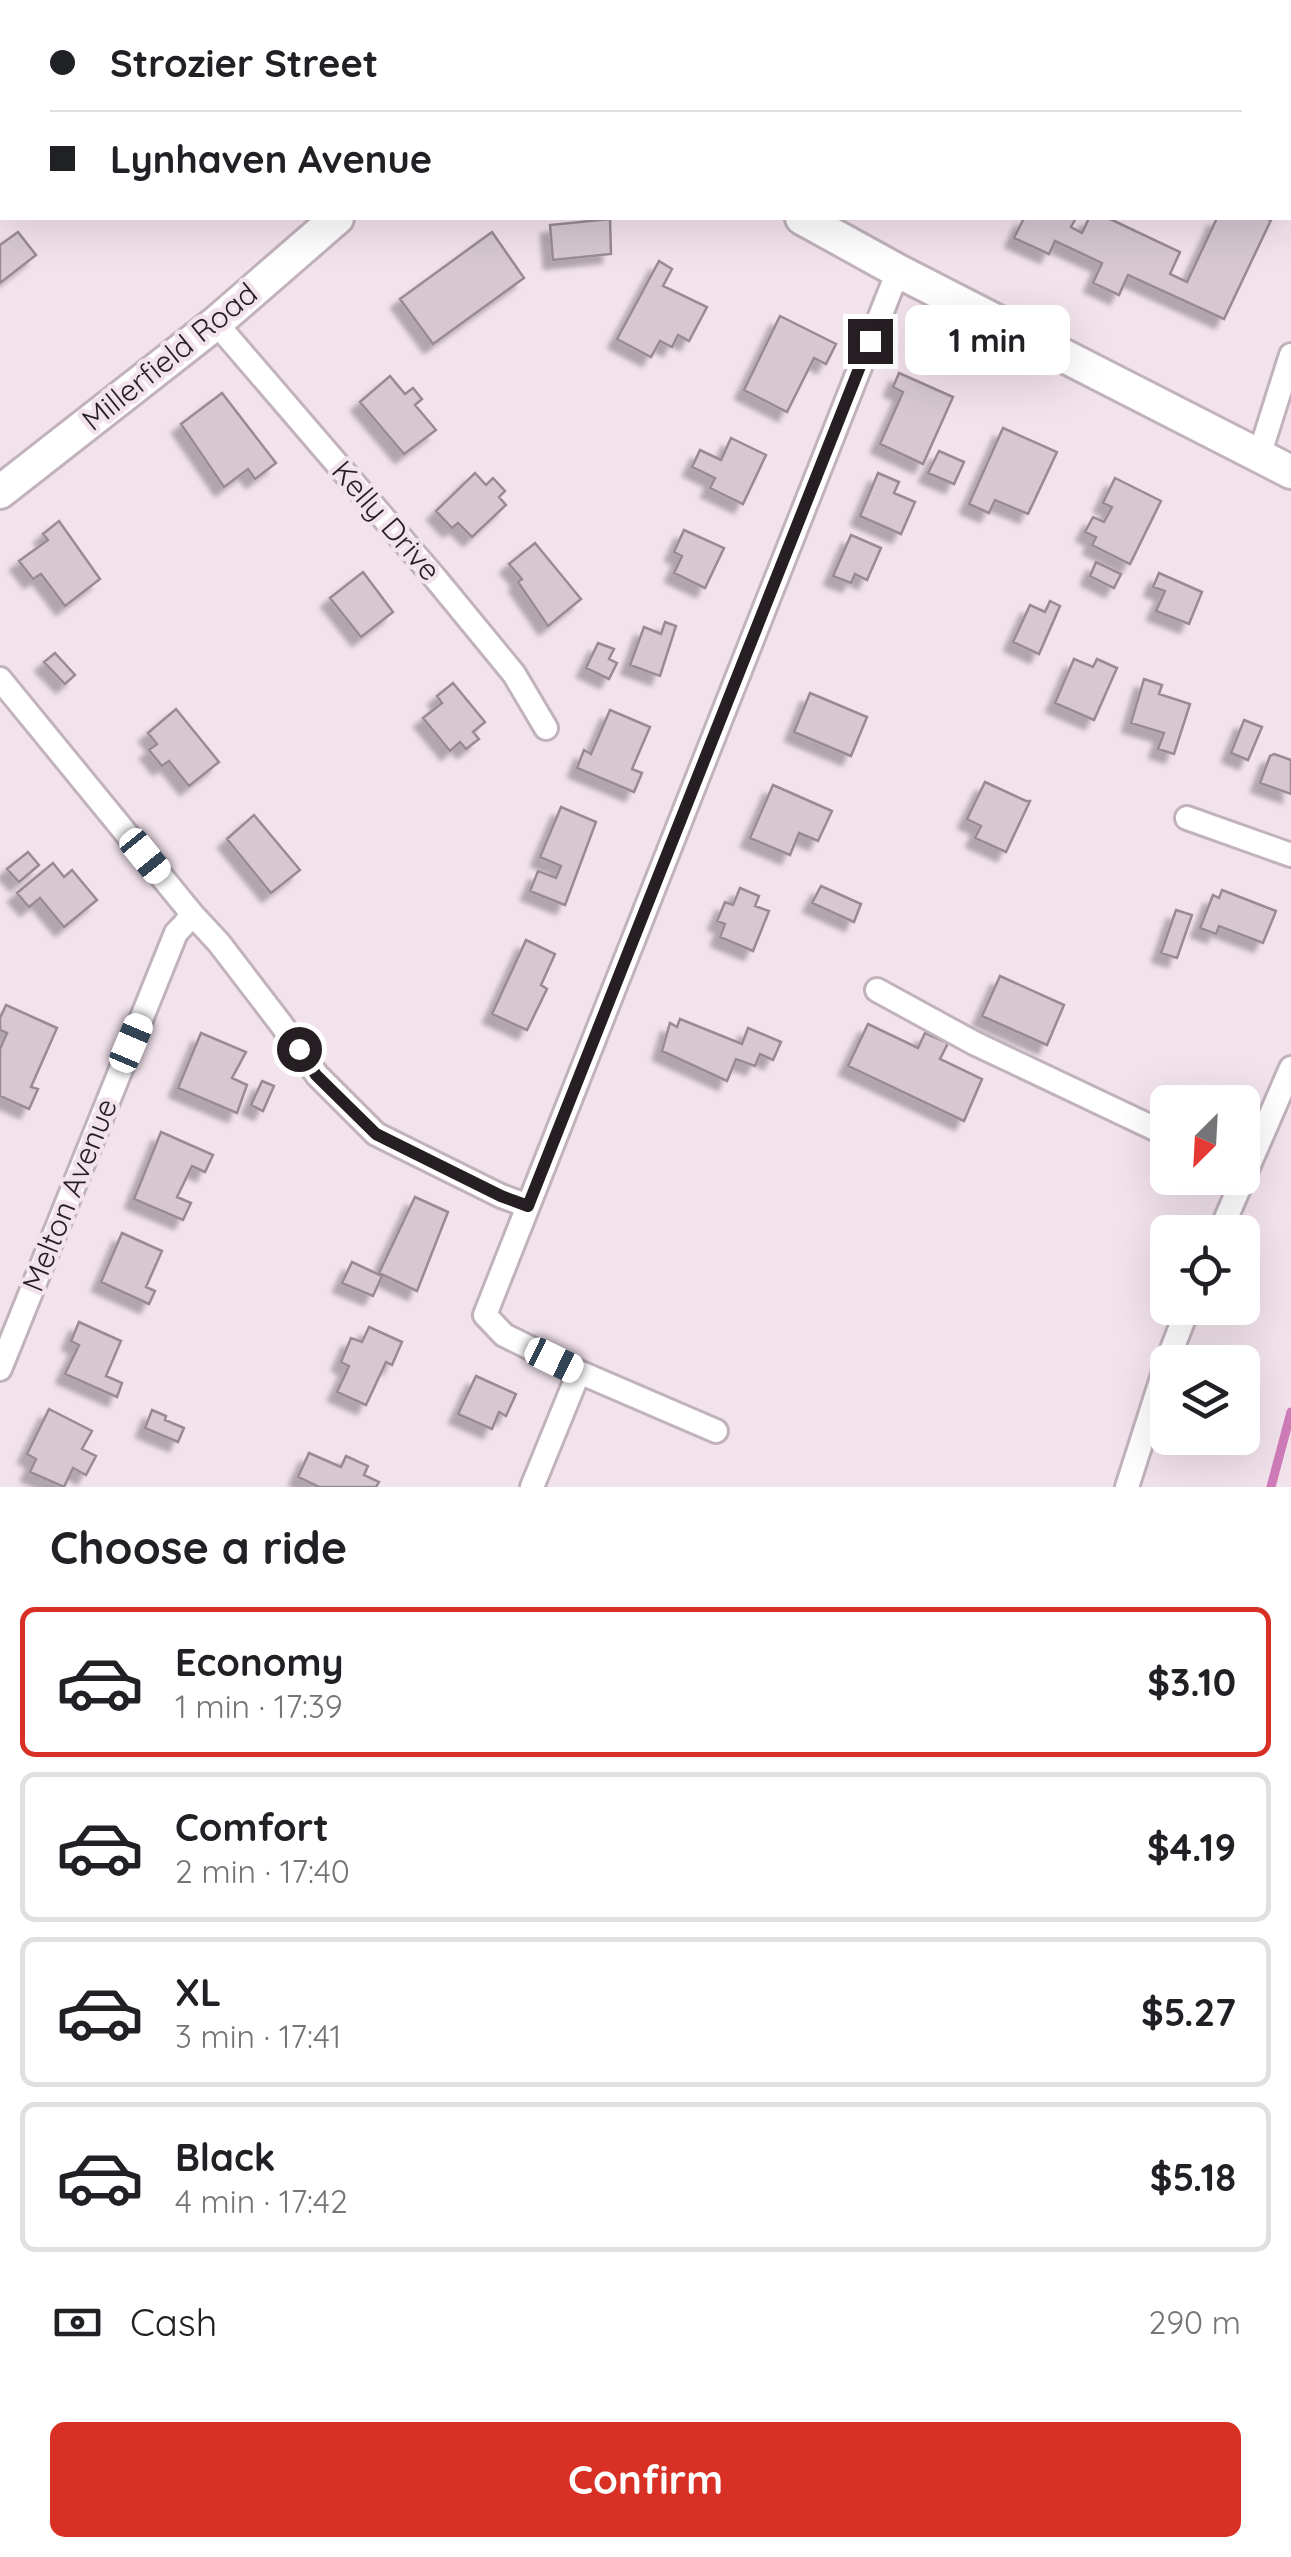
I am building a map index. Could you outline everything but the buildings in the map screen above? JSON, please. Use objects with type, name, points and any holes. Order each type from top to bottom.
[{"type":"street","name":"Millerfield Road","points":[[0,492],[216,323],[334,220]]},
{"type":"street","points":[[806,220],[1291,472]]},
{"type":"street","points":[[716,1431],[504,1335],[484,1315],[898,271]]},
{"type":"street","name":"Kelly Drive","points":[[216,323],[503,660],[546,728]]},
{"type":"street","points":[[1259,456],[1291,355]]},
{"type":"street","points":[[0,679],[219,943],[316,1075],[376,1134],[528,1206]]},
{"type":"street","points":[[1187,818],[1291,855]]},
{"type":"street","name":"Melton Avenue","points":[[0,1368],[176,933],[193,915]]},
{"type":"street","points":[[877,990],[974,1043],[1150,1126]]},
{"type":"street","points":[[1260,1136],[1291,1068]]},
{"type":"street","points":[[1127,1487],[1181,1325]]},
{"type":"street","points":[[532,1487],[580,1372]]},
{"type":"waterway","points":[[1271,1487],[1291,1412]]},
{"type":"route","points":[[299,1049],[316,1075],[376,1134],[528,1206],[870,341]]}]
